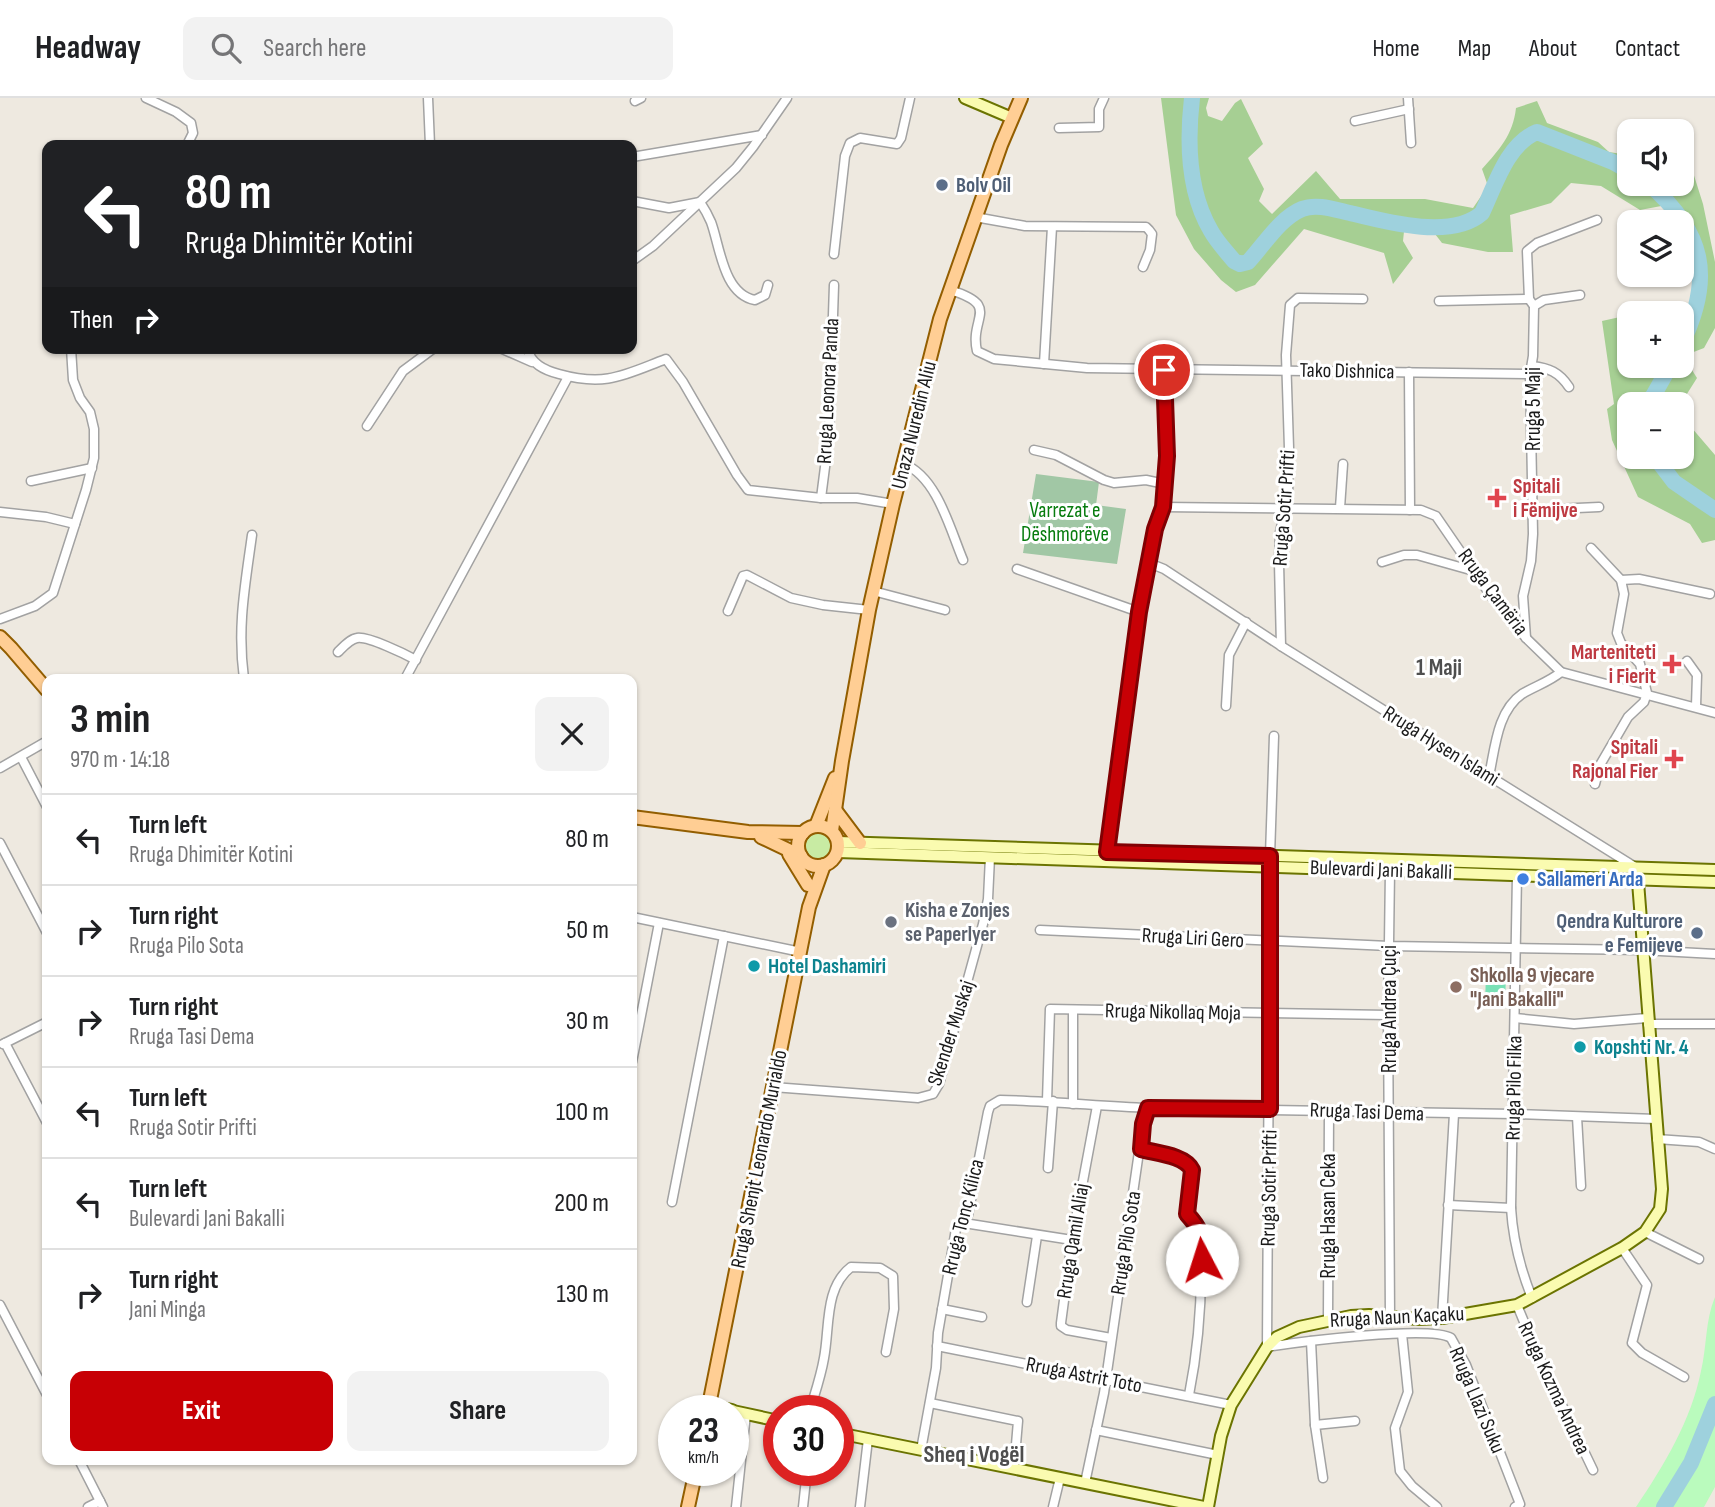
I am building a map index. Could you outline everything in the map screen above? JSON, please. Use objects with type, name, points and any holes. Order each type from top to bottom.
[{"type":"main road","points":[[965,98],[1012,118]]},
{"type":"main road","name":"Unaza Nuredin Aliu","points":[[836,842],[836,811],[842,761],[869,610],[893,504],[950,290],[1021,98]]},
{"type":"main road","points":[[0,637],[42,684]]},
{"type":"main road","name":"Unaza Nuredin Aliu","points":[[816,826],[842,761]]},
{"type":"main road","points":[[836,811],[860,843]]},
{"type":"main road","points":[[637,818],[748,832],[803,833],[816,826],[836,842],[834,859],[824,866],[814,866],[782,845],[748,832]]},
{"type":"main road","points":[[803,833],[798,844],[803,859]]},
{"type":"main road","name":"Bulevardi Jani Bakalli","points":[[836,842],[1106,857]]},
{"type":"main road","name":"Bulevardi Jani Bakalli","points":[[836,842],[990,857],[1270,861],[1638,874],[1715,882]]},
{"type":"main road","points":[[782,845],[794,859],[808,885]]},
{"type":"main road","name":"Rruga Shenjt Leonardo Murialdo","points":[[711,1395],[801,952],[808,907],[808,885],[803,859]]},
{"type":"main road","name":"Bulevardi Jani Bakalli","points":[[1270,861],[1390,870],[1517,875],[1715,870]]},
{"type":"main road","name":"Rruga Shenjt Leonardo Murialdo","points":[[808,907],[824,866]]},
{"type":"main road","name":"Rruga Naun Kaçaku","points":[[1206,1507],[1221,1436],[1231,1405],[1267,1347],[1287,1331],[1328,1320],[1369,1315],[1442,1318],[1517,1305],[1622,1248],[1645,1232],[1657,1217],[1661,1199],[1638,874]]},
{"type":"main road","points":[[854,1436],[1086,1483],[1164,1503],[1206,1507]]},
{"type":"main road","points":[[688,1507],[693,1486]]},
{"type":"street","points":[[146,98],[176,112],[191,123],[193,133],[190,140]]},
{"type":"street","points":[[428,98],[430,140]]},
{"type":"street","points":[[637,257],[653,246],[736,168],[787,98]]},
{"type":"street","points":[[834,254],[836,217],[845,156],[850,143],[860,138],[897,144],[901,138],[910,98]]},
{"type":"street","points":[[1059,128],[1099,127],[1099,109],[1104,98]]},
{"type":"street","points":[[1408,98],[1411,143]]},
{"type":"street","points":[[1355,121],[1409,108]]},
{"type":"street","points":[[637,156],[761,135]]},
{"type":"street","points":[[637,202],[670,208],[700,202]]},
{"type":"street","points":[[700,202],[711,222],[719,259],[743,296],[755,300],[765,295],[768,285]]},
{"type":"street","points":[[975,217],[1008,224],[1052,227],[1146,227],[1152,234],[1152,239],[1143,267]]},
{"type":"street","name":"Rruga 5 Maji","points":[[1526,638],[1523,596],[1532,555],[1533,510],[1532,302],[1529,248],[1597,220]]},
{"type":"street","points":[[1044,364],[1052,227]]},
{"type":"street","name":"Rruga Leonora Panda","points":[[821,498],[829,436],[834,285]]},
{"type":"street","name":"Tako Dishnica","points":[[950,290],[970,298],[979,306],[981,311],[976,344],[980,354],[994,359],[1164,370],[1531,370]]},
{"type":"street","points":[[1439,300],[1532,302],[1580,295]]},
{"type":"street","name":"Rruga Sotir Prifti","points":[[1281,646],[1280,532],[1288,498],[1286,370],[1287,318],[1290,305],[1294,300],[1363,299]]},
{"type":"street","points":[[0,619],[35,606],[53,593],[92,468],[95,442],[93,420],[73,380],[71,354]]},
{"type":"street","points":[[367,426],[403,371],[426,354]]},
{"type":"street","points":[[514,354],[568,377],[603,380],[638,371],[663,359],[669,360],[748,490],[821,498],[858,498],[893,504]]},
{"type":"street","points":[[528,354],[535,363]]},
{"type":"street","points":[[1531,370],[1550,369],[1564,379],[1569,387]]},
{"type":"street","points":[[1106,857],[1139,612],[1155,529],[1163,507],[1167,456],[1164,370]]},
{"type":"street","points":[[1409,372],[1410,510]]},
{"type":"street","points":[[408,674],[568,377]]},
{"type":"street","points":[[1034,450],[1056,455],[1114,483],[1146,480],[1165,484]]},
{"type":"street","points":[[904,464],[919,471],[930,485],[963,560]]},
{"type":"street","points":[[1340,508],[1343,464]]},
{"type":"street","points":[[31,481],[92,468]]},
{"type":"street","name":"Rruga Çamëria","points":[[1163,507],[1421,510],[1436,516],[1491,596],[1526,638],[1561,672],[1715,713]]},
{"type":"street","points":[[1533,510],[1599,507]]},
{"type":"street","points":[[0,512],[46,517],[75,524]]},
{"type":"street","points":[[243,674],[240,624],[252,535]]},
{"type":"street","points":[[1591,548],[1621,580],[1624,593],[1617,633],[1640,664],[1647,693],[1644,702],[1628,718],[1600,765],[1595,784]]},
{"type":"street","points":[[1382,562],[1404,555],[1417,555],[1474,571]]},
{"type":"street","name":"Rruga Hysen Islami","points":[[1149,563],[1164,569],[1638,874]]},
{"type":"street","points":[[1017,569],[1139,612]]},
{"type":"street","points":[[728,611],[743,576],[747,575],[791,598],[869,610]]},
{"type":"street","points":[[1621,580],[1639,579],[1710,594]]},
{"type":"street","points":[[873,591],[945,610]]},
{"type":"street","points":[[1226,706],[1229,655],[1246,622]]},
{"type":"street","points":[[338,652],[350,641],[360,638],[416,660]]},
{"type":"street","points":[[1686,661],[1697,675],[1696,706]]},
{"type":"street","points":[[1489,776],[1499,730],[1508,708],[1524,692],[1547,682],[1561,672]]},
{"type":"street","name":"Rruga Sotir Prifti","points":[[1267,1347],[1270,861],[1274,736]]},
{"type":"street","points":[[0,768],[42,744]]},
{"type":"street","points":[[21,757],[42,797]]},
{"type":"street","points":[[0,843],[42,923]]},
{"type":"street","name":"Skender Muskaj","points":[[773,1087],[918,1098],[933,1094],[939,1084],[980,936],[988,899],[990,857]]},
{"type":"street","name":"Rruga Andrea Çuçi","points":[[1390,870],[1390,1316]]},
{"type":"street","name":"Rruga Pilo Filka","points":[[1517,875],[1511,1208],[1513,1241],[1532,1298]]},
{"type":"street","points":[[637,918],[801,952]]},
{"type":"street","points":[[637,1036],[659,923]]},
{"type":"street","name":"Rruga Liri Gero","points":[[1040,930],[1270,942],[1514,948]]},
{"type":"street","points":[[672,1202],[724,936]]},
{"type":"street","points":[[1514,948],[1715,954]]},
{"type":"street","name":"Rruga Nikollaq Moja","points":[[1049,1101],[1051,1009],[1388,1015]]},
{"type":"street","points":[[1073,1010],[1073,1104]]},
{"type":"street","points":[[1515,1018],[1574,1024],[1647,1021],[1715,1024]]},
{"type":"street","points":[[42,1024],[2,1044],[42,1114]]},
{"type":"street","name":"Rruga Tonç Kilica","points":[[921,1450],[956,1229],[964,1223],[968,1215],[990,1106],[1000,1100],[1049,1101]]},
{"type":"street","points":[[1048,1168],[1049,1101]]},
{"type":"street","name":"Rruga Tasi Dema","points":[[1049,1101],[1148,1108],[1656,1119]]},
{"type":"street","name":"Rruga Qamil Aliaj","points":[[1097,1106],[1072,1240],[1061,1326],[1067,1330],[1111,1338]]},
{"type":"street","name":"Rruga Pilo Sota","points":[[1086,1483],[1105,1379],[1143,1124],[1148,1108]]},
{"type":"street","name":"Rruga Hasan Ceka","points":[[1328,1320],[1329,1111]]},
{"type":"street","points":[[1442,1318],[1454,1114]]},
{"type":"street","points":[[1577,1117],[1581,1186]]},
{"type":"street","points":[[1657,1139],[1699,1142],[1715,1149]]},
{"type":"street","points":[[1141,1149],[1182,1160],[1190,1164],[1192,1170],[1187,1214],[1198,1224],[1200,1230],[1202,1271],[1200,1324],[1189,1395]]},
{"type":"street","points":[[1448,1205],[1511,1208]]},
{"type":"street","points":[[964,1223],[1072,1240]]},
{"type":"street","points":[[1645,1232],[1699,1259]]},
{"type":"street","points":[[1027,1302],[1037,1236]]},
{"type":"street","points":[[1622,1248],[1647,1285],[1632,1343],[1642,1353],[1684,1377]]},
{"type":"street","points":[[814,1395],[824,1357],[833,1294],[841,1277],[851,1267],[880,1269],[893,1276],[894,1309],[886,1352]]},
{"type":"street","points":[[0,1305],[42,1385]]},
{"type":"street","name":"Rruga Kozma Andrea","points":[[1517,1305],[1592,1470]]},
{"type":"street","points":[[942,1309],[982,1317]]},
{"type":"street","points":[[1402,1334],[1408,1392],[1395,1428],[1400,1471],[1412,1486],[1437,1507]]},
{"type":"street","name":"Rruga Llazi Suku","points":[[1267,1347],[1402,1334],[1445,1334],[1455,1344],[1466,1365],[1520,1504],[1515,1507]]},
{"type":"street","points":[[1311,1341],[1315,1425],[1323,1478]]},
{"type":"street","name":"Rruga Astrit Toto","points":[[937,1346],[1231,1405]]},
{"type":"street","points":[[930,1403],[1018,1421],[1014,1468]]},
{"type":"street","points":[[1315,1425],[1356,1421]]},
{"type":"street","points":[[1096,1430],[1218,1455]]},
{"type":"street","points":[[860,1507],[868,1439]]},
{"type":"street","points":[[82,1465],[102,1504],[88,1507]]},
{"type":"street","points":[[1052,1507],[1060,1478]]},
{"type":"street","points":[[736,1507],[738,1486]]},
{"type":"street","points":[[803,1507],[805,1486]]},
{"type":"green space","points":[[1161,98],[1209,98],[1206,108],[1208,116],[1222,121],[1241,99],[1263,144],[1248,158],[1264,189],[1259,201],[1272,214],[1316,171],[1340,199],[1425,199],[1473,208],[1488,186],[1482,169],[1508,134],[1516,108],[1537,101],[1547,123],[1598,142],[1609,152],[1617,153],[1617,196],[1601,186],[1571,183],[1551,203],[1510,215],[1513,252],[1488,252],[1442,243],[1428,225],[1405,222],[1403,241],[1413,258],[1393,284],[1384,253],[1304,229],[1255,285],[1236,292],[1221,280],[1194,249],[1176,215]]},
{"type":"green space","points":[[1694,176],[1715,262],[1715,328],[1704,348],[1694,352],[1694,317],[1699,300],[1701,271],[1694,242],[1694,210],[1676,210],[1672,204],[1640,210],[1617,196],[1694,196]]},
{"type":"green space","points":[[1617,318],[1617,378],[1694,378],[1694,373],[1697,378],[1688,392],[1617,392],[1617,451],[1612,440],[1607,409],[1614,404],[1602,321]]},
{"type":"green space","points":[[1694,430],[1715,455],[1715,540],[1702,543],[1690,524],[1638,497],[1625,469],[1694,469]]},
{"type":"green space","name":"Varrezat e Dëshmorëve","points":[[1036,474],[1099,482],[1096,505],[1126,509],[1117,564],[1023,553]]},
{"type":"green space","points":[[818,833],[827,837],[831,846],[827,855],[818,859],[809,855],[805,846],[809,837]]},
{"type":"green space","points":[[1486,971],[1506,971],[1505,1006],[1485,1006]]},
{"type":"green space","points":[[1715,1297],[1715,1487],[1704,1507],[1636,1507],[1666,1459],[1691,1407]]},
{"type":"waterway","points":[[1192,98],[1190,149],[1198,200],[1213,235],[1234,261],[1240,264],[1248,262],[1273,232],[1294,213],[1308,207],[1418,226],[1454,226],[1469,221],[1482,213],[1510,156],[1518,146],[1537,132],[1617,164]]},
{"type":"waterway","points":[[1662,196],[1682,220],[1698,257],[1700,276],[1694,312]]},
{"type":"waterway","points":[[1655,392],[1663,378]]},
{"type":"waterway","points":[[1664,469],[1674,482],[1715,510]]},
{"type":"waterway","points":[[1664,1507],[1691,1463],[1715,1404]]},
{"type":"place","name":"Bolv Oil","points":[[942,185]]},
{"type":"place","name":"Spitali i Fëmijve","points":[[1497,498]]},
{"type":"place","name":"Marteniteti i Fierit","points":[[1672,664]]},
{"type":"place","name":"Spitali Rajonal Fier","points":[[1674,759]]},
{"type":"place","name":"Sallameri Arda","points":[[1523,879]]},
{"type":"place","name":"Kisha e Zonjes se Paperlyer","points":[[891,922]]},
{"type":"place","name":"Qendra Kulturore e Femijeve","points":[[1697,933]]},
{"type":"place","name":"Hotel Dashamiri","points":[[754,966]]},
{"type":"place","name":"Shkolla 9 vjecare \"Jani Bakalli\"","points":[[1456,987]]},
{"type":"place","name":"Kopshti Nr. 4","points":[[1580,1047]]},
{"type":"district","name":"1 Maji","points":[[1439,668]]},
{"type":"district","name":"Sheq i Vogël","points":[[974,1454]]},
{"type":"route","points":[[1164,370],[1167,456],[1163,507],[1155,529],[1139,612],[1107,852],[1270,856],[1270,1109],[1148,1108],[1143,1124],[1141,1149],[1190,1164],[1193,1180],[1187,1214],[1198,1224],[1200,1230],[1202,1260]]}]
